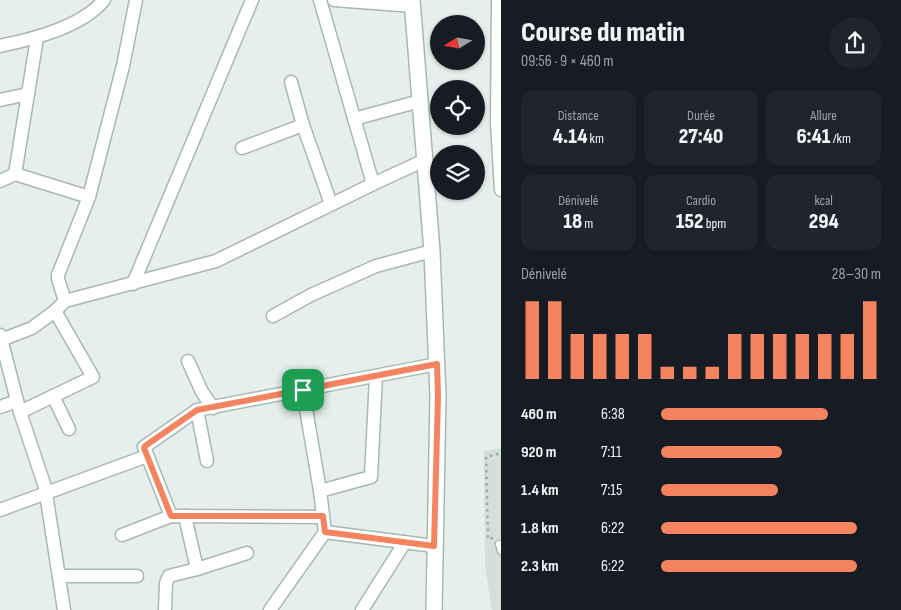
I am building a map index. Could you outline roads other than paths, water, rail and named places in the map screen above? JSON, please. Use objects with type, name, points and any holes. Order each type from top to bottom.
[{"type":"street","points":[[0,46],[37,38],[73,23],[104,0]]},
{"type":"street","points":[[66,301],[58,274],[89,197],[124,66],[136,0]]},
{"type":"street","points":[[133,284],[252,0]]},
{"type":"street","points":[[320,0],[373,184]]},
{"type":"street","points":[[334,0],[412,3],[432,251],[437,364],[434,610]]},
{"type":"street","points":[[498,0],[497,123],[501,190]]},
{"type":"street","points":[[16,174],[37,38]]},
{"type":"street","points":[[291,82],[303,125],[331,204]]},
{"type":"street","points":[[0,100],[28,94]]},
{"type":"street","points":[[354,119],[420,101]]},
{"type":"street","points":[[242,148],[303,125]]},
{"type":"street","points":[[64,610],[46,494],[18,406],[0,337],[32,328],[66,301],[216,261],[425,160]]},
{"type":"street","points":[[0,181],[16,174],[89,197]]},
{"type":"street","points":[[273,316],[311,294],[376,266],[432,251]]},
{"type":"street","points":[[0,408],[18,406],[53,396],[92,377],[55,311]]},
{"type":"street","points":[[188,362],[202,392],[213,408]]},
{"type":"street","points":[[171,516],[144,448],[197,410],[437,364]]},
{"type":"street","points":[[320,491],[372,478],[376,376]]},
{"type":"street","points":[[270,610],[325,532],[303,390]]},
{"type":"street","points":[[53,396],[69,428]]},
{"type":"street","points":[[197,410],[207,461]]},
{"type":"street","points":[[0,510],[147,456]]},
{"type":"street","points":[[122,535],[171,516],[323,516]]},
{"type":"street","points":[[185,516],[197,569]]},
{"type":"street","points":[[325,532],[434,546]]},
{"type":"street","points":[[362,610],[405,542]]},
{"type":"street","points":[[165,610],[166,583],[169,576],[247,553]]},
{"type":"street","points":[[59,576],[137,576]]},
{"type":"lane","points":[[499,544],[501,551]]}]
